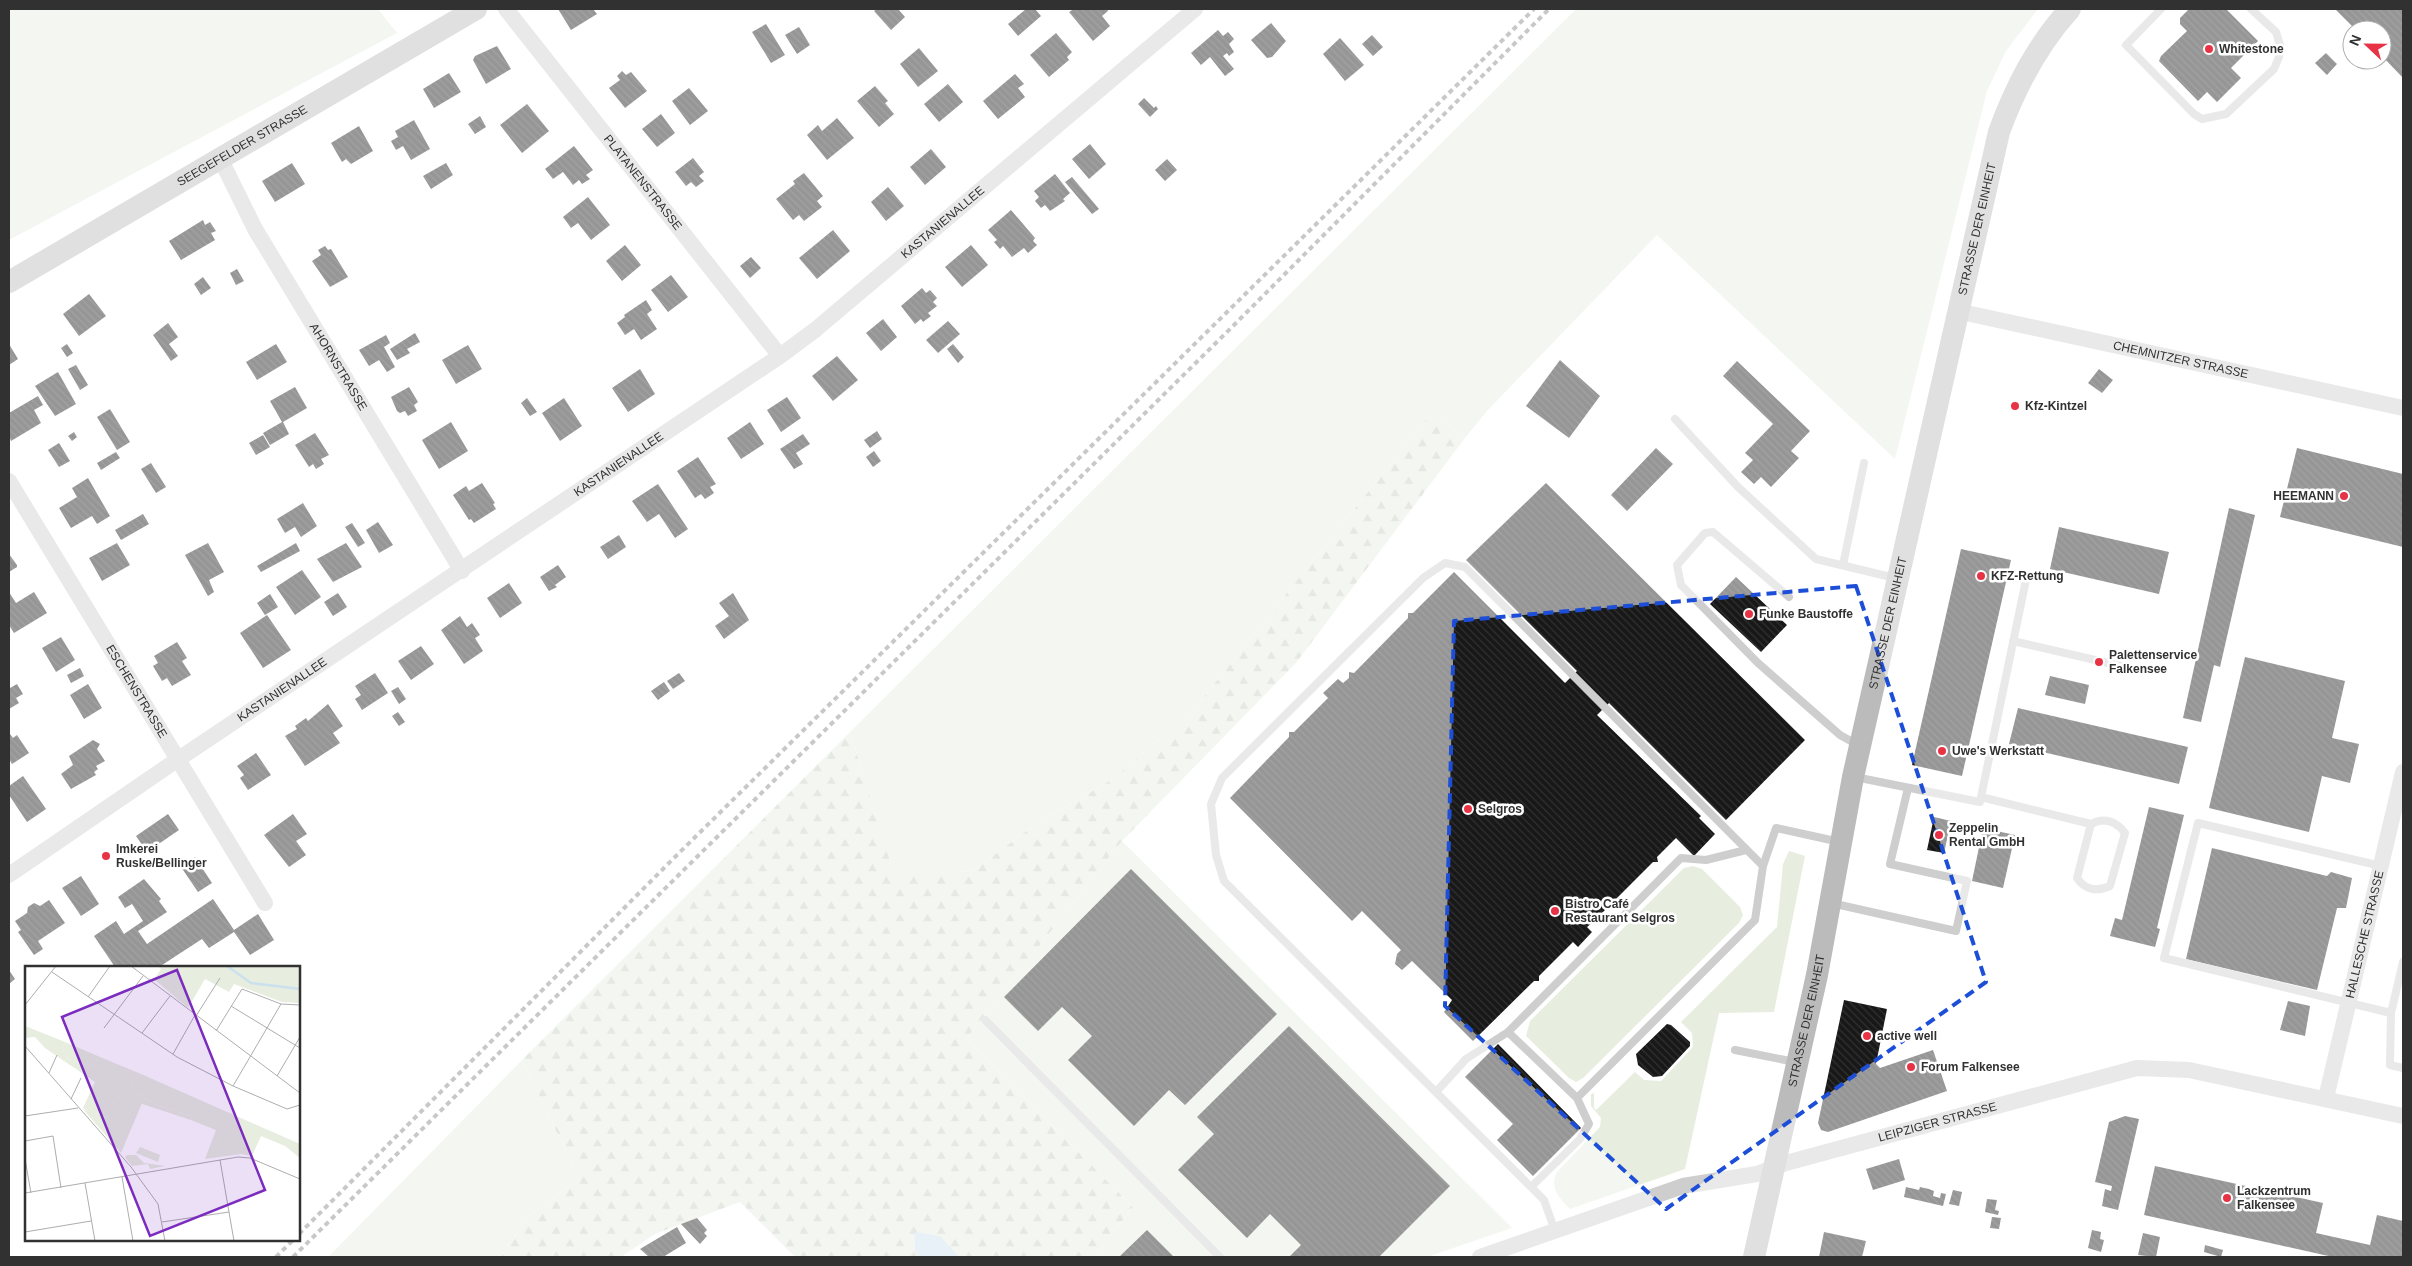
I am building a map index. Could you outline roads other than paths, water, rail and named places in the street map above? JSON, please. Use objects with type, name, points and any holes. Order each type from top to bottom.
[{"type":"street","name":"SEEGEFELDER STRASSE","points":[[9,282],[221,160],[476,9]]},
{"type":"street","name":"PLATANENSTRASSE","points":[[506,9],[780,356]]},
{"type":"street","name":"KASTANIENALLEE","points":[[9,875],[177,760],[462,571],[780,356],[830,317],[1195,9]]},
{"type":"street","name":"STRASSE DER EINHEIT","points":[[1754,1257],[1817,975],[1853,777],[1999,132],[2008,108],[2043,40],[2070,9]]},
{"type":"street","name":"AHORNSTRASSE","points":[[221,160],[255,229],[462,571]]},
{"type":"street","name":"CHEMNITZER STRASSE","points":[[1957,311],[2403,408]]},
{"type":"street","name":"ESCHENSTRASSE","points":[[9,481],[177,760],[266,903]]},
{"type":"street","name":"HALLESCHE STRASSE","points":[[2326,1098],[2403,772]]},
{"type":"street","name":"LEIPZIGER STRASSE","points":[[1480,1257],[1683,1186],[1757,1174],[2136,1068],[2189,1070],[2403,1116]]},
{"type":"lane","points":[[2161,9],[2126,45],[2194,114],[2202,119],[2226,114],[2274,69],[2279,56],[2280,45],[2276,32],[2251,9]]},
{"type":"lane","points":[[1675,419],[1738,487],[1816,559],[1897,578]]},
{"type":"lane","points":[[1843,565],[1864,463]]},
{"type":"lane","points":[[1789,597],[1713,532],[1705,533],[1676,565],[1681,586],[1758,663],[1840,735],[1860,746]]},
{"type":"lane","points":[[1555,1231],[1544,1200],[1224,881],[1216,855],[1211,804],[1222,778],[1422,578],[1444,563],[1465,567],[1763,866]]},
{"type":"lane","points":[[1853,777],[1980,802],[2027,575]]},
{"type":"lane","points":[[2013,641],[2121,666]]},
{"type":"lane","points":[[1829,903],[1956,931],[1967,882],[1890,864],[1908,788]]},
{"type":"lane","points":[[1981,797],[2091,824],[2107,820],[2114,822],[2125,833],[2110,886],[2104,889],[2090,889],[2076,878],[2091,824]]},
{"type":"lane","points":[[2381,866],[2198,823],[2164,958],[2391,1013]]},
{"type":"lane","points":[[1577,1098],[1754,920],[1763,866],[1776,828],[1840,842]]},
{"type":"lane","points":[[1436,1092],[1466,1059],[1508,1032],[1681,858],[1706,860],[1746,850]]},
{"type":"lane","points":[[2403,962],[2391,1013],[2390,1065],[2403,1068]]},
{"type":"lane","points":[[986,1020],[1220,1257]]},
{"type":"lane","points":[[1508,1032],[1577,1098],[1589,1124],[1580,1139],[1531,1187]]},
{"type":"lane","points":[[1735,1050],[1797,1062]]},
{"type":"water","points":[[915,1232],[940,1236],[959,1257],[919,1257],[915,1251]]},
{"type":"railway","points":[[300,1233],[676,856],[1534,9]]},
{"type":"railway","points":[[293,1257],[1232,327],[1549,9]]},
{"type":"railway","points":[[276,1257],[292,1241]]},
{"type":"place","name":"Whitestone","points":[[2209,49]]},
{"type":"place","name":"Kfz-Kintzel","points":[[2015,406]]},
{"type":"place","name":"HEEMANN","points":[[2344,496]]},
{"type":"place","name":"KFZ-Rettung","points":[[1981,576]]},
{"type":"place","name":"Funke Baustoffe","points":[[1749,614]]},
{"type":"place","name":"Palettenservice Falkensee","points":[[2099,662]]},
{"type":"place","name":"Uwe's Werkstatt","points":[[1942,751]]},
{"type":"place","name":"Selgros","points":[[1468,809]]},
{"type":"place","name":"Zeppelin Rental GmbH","points":[[1939,835]]},
{"type":"place","name":"Imkerei Ruske/Bellinger","points":[[106,856]]},
{"type":"place","name":"Bistro Café Restaurant Selgros","points":[[1555,911]]},
{"type":"place","name":"active well","points":[[1867,1036]]},
{"type":"place","name":"Forum Falkensee","points":[[1911,1067]]},
{"type":"place","name":"Lackzentrum Falkensee","points":[[2227,1198]]}]
